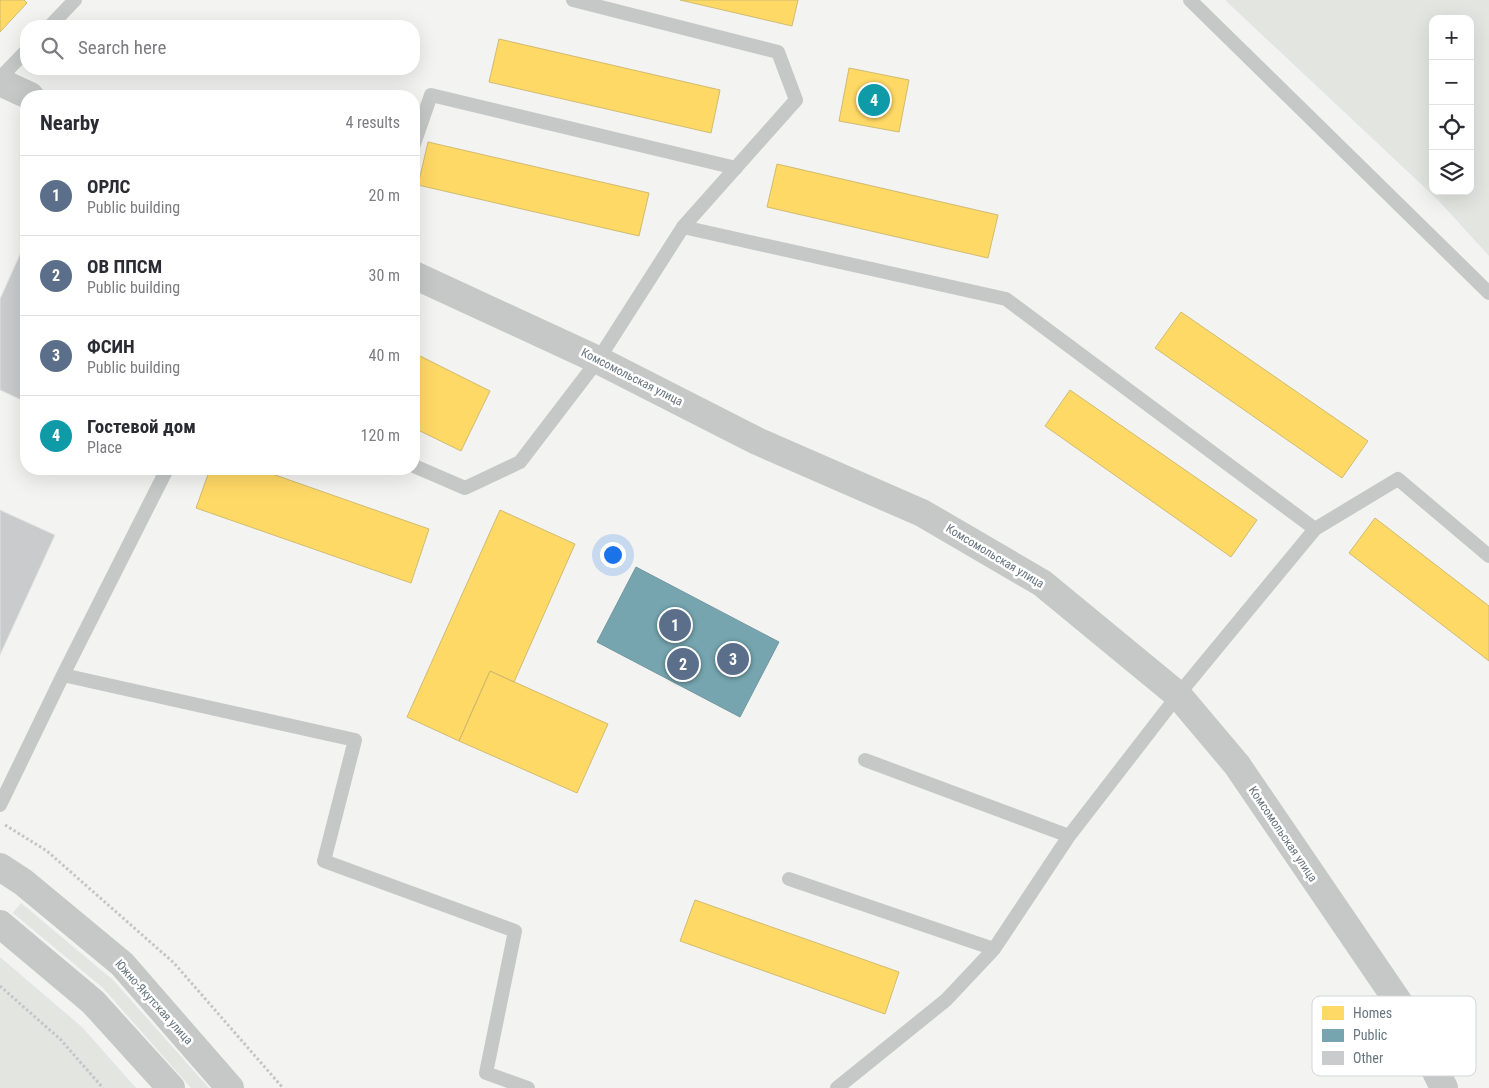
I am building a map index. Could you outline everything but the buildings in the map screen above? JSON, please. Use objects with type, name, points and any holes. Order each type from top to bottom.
[{"type":"street","points":[[0,82],[20,91]]},
{"type":"street","name":"Комсомольская улица","points":[[420,278],[598,360],[757,441],[922,513],[1042,583],[1178,695],[1237,766],[1394,996]]},
{"type":"street","name":"Южно-Якутская улица","points":[[0,867],[23,882],[122,964],[230,1088]]},
{"type":"street","points":[[0,924],[93,1002],[171,1088]]},
{"type":"street","name":"Комсомольская улица","points":[[1438,1076],[1444,1088]]},
{"type":"lane","points":[[56,20],[76,0]]},
{"type":"lane","points":[[420,469],[464,488],[520,462],[598,360],[684,227],[796,100],[778,52],[573,0]]},
{"type":"lane","points":[[1190,0],[1489,293]]},
{"type":"lane","points":[[0,78],[20,57]]},
{"type":"lane","points":[[420,127],[431,95],[736,168]]},
{"type":"lane","points":[[684,227],[1006,299],[1315,529]]},
{"type":"lane","points":[[0,805],[164,475]]},
{"type":"lane","points":[[837,1088],[946,1000],[994,949],[1069,836],[1178,695],[1315,529],[1398,479],[1489,556]]},
{"type":"lane","points":[[63,675],[355,740],[324,861],[514,931],[486,1073],[528,1088]]},
{"type":"lane","points":[[865,760],[1069,836]]},
{"type":"lane","points":[[789,879],[994,949]]},
{"type":"path","points":[[0,822],[47,851],[174,963],[283,1088]]},
{"type":"path","points":[[0,986],[60,1039],[103,1088]]},
{"type":"shaded area","points":[[1225,0],[1489,0],[1489,256],[1433,195],[1474,195],[1474,15],[1429,15],[1429,192]]},
{"type":"shaded area","points":[[21,903],[113,980],[209,1088],[191,1088],[103,988],[13,913]]},
{"type":"shaded area","points":[[0,957],[82,1027],[136,1088],[0,1088]]},
{"type":"place","name":"Гостевой дом","points":[[874,100]]},
{"type":"place","name":"ОРЛС","points":[[675,625]]},
{"type":"place","name":"ФСИН","points":[[733,659]]},
{"type":"place","name":"ОВ ППСМ","points":[[683,664]]}]
